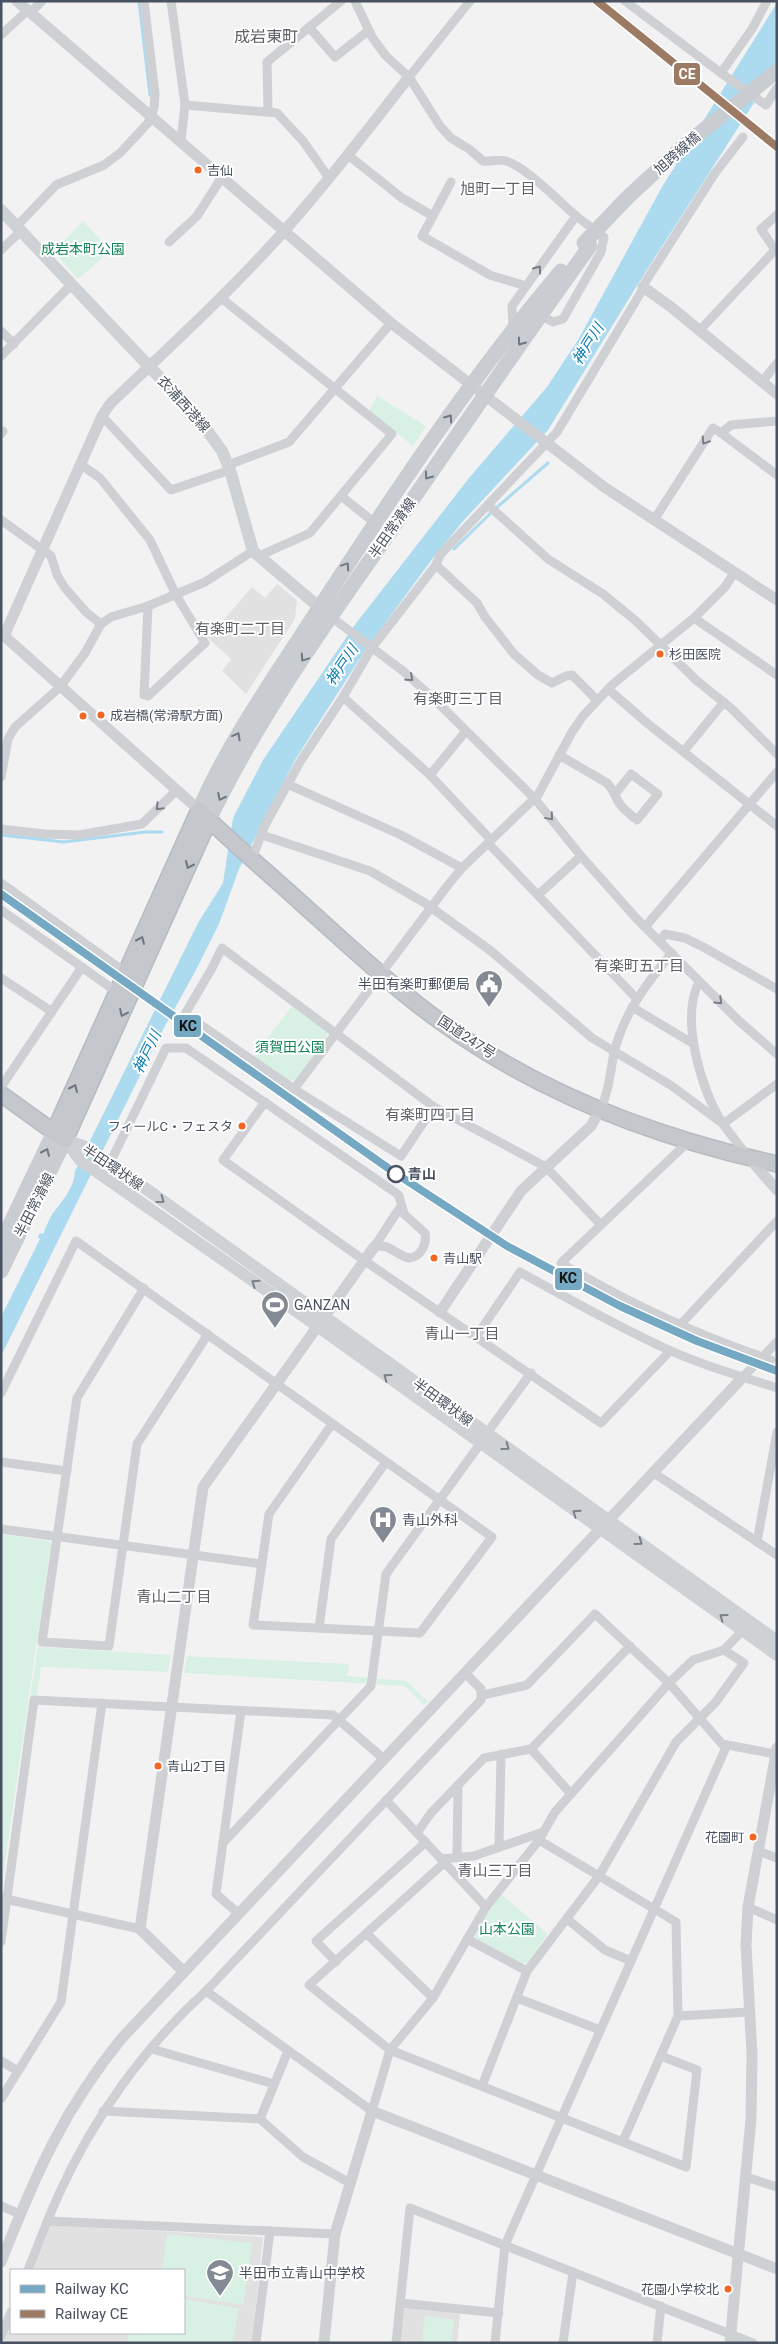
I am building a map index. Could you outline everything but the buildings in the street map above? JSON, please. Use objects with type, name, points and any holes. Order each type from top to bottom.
[{"type":"highway","name":"国道247号","points":[[204,815],[380,974],[442,1022],[505,1062],[600,1110],[690,1141],[777,1164]]},
{"type":"highway","points":[[60,1136],[117,992],[204,815]]},
{"type":"highway","points":[[60,1136],[204,815]]},
{"type":"highway","points":[[1,1094],[60,1136]]},
{"type":"main road","name":"旭跨線橋","points":[[587,244],[628,197],[680,149],[777,71]]},
{"type":"main road","name":"旭跨線橋","points":[[587,244],[672,164],[777,77]]},
{"type":"main road","name":"衣浦西港線","points":[[1,210],[212,434],[229,467],[256,553]]},
{"type":"main road","name":"半田常滑線","points":[[204,815],[210,784],[245,721],[330,616],[540,315],[587,244]]},
{"type":"main road","name":"半田常滑線","points":[[330,616],[375,524],[513,327],[587,244]]},
{"type":"main road","points":[[256,553],[330,616]]},
{"type":"main road","name":"半田常滑線","points":[[1,1243],[7,1218],[60,1136]]},
{"type":"main road","name":"半田常滑線","points":[[1,1270],[60,1136]]},
{"type":"main road","name":"半田環状線","points":[[60,1136],[86,1147],[108,1162],[320,1322]]},
{"type":"main road","name":"半田環状線","points":[[60,1136],[80,1160],[320,1322],[604,1525],[777,1641]]},
{"type":"main road","name":"半田環状線","points":[[604,1525],[742,1631],[777,1655]]},
{"type":"street","points":[[17,1],[391,323],[604,487],[777,600]]},
{"type":"street","points":[[1,35],[42,1]]},
{"type":"street","points":[[1,250],[56,185],[112,160],[148,123],[152,116],[155,94],[144,1]]},
{"type":"street","points":[[171,1],[185,105],[181,141]]},
{"type":"street","points":[[268,112],[267,62],[341,1]]},
{"type":"street","points":[[355,1],[368,31],[386,56],[409,77],[428,110],[451,138],[470,149],[482,161],[505,160],[516,166],[604,237],[601,252],[563,319],[554,322],[540,315]]},
{"type":"street","points":[[204,815],[2,636],[102,416],[110,404],[221,298],[285,231],[470,1]]},
{"type":"street","points":[[625,1],[766,105],[777,88]]},
{"type":"street","points":[[721,73],[752,29],[767,1]]},
{"type":"street","points":[[309,27],[335,57],[368,31]]},
{"type":"street","points":[[185,105],[277,113],[289,124],[329,178]]},
{"type":"street","points":[[252,859],[287,784],[343,698],[372,648],[436,565],[440,555],[491,508],[548,445],[643,287],[716,173],[743,137]]},
{"type":"street","points":[[348,155],[402,198],[433,216]]},
{"type":"street","points":[[169,242],[197,216],[222,177]]},
{"type":"street","points":[[451,182],[422,236],[490,275],[526,286]]},
{"type":"street","points":[[700,330],[776,250],[761,230],[777,215]]},
{"type":"street","points":[[513,327],[512,306],[576,216]]},
{"type":"street","points":[[1,356],[71,285]]},
{"type":"street","points":[[643,287],[700,330],[777,394]]},
{"type":"street","points":[[1,777],[8,739],[14,727],[60,687],[85,653],[101,624],[111,617],[176,595],[205,582],[256,553],[310,533],[392,434],[221,298]]},
{"type":"street","points":[[102,416],[171,490],[289,442],[391,323]]},
{"type":"street","points":[[1,331],[14,344]]},
{"type":"street","points":[[762,382],[777,363]]},
{"type":"street","points":[[721,433],[731,425],[777,421]]},
{"type":"street","points":[[654,520],[713,428],[777,475]]},
{"type":"street","points":[[80,464],[100,478],[150,540],[176,595],[205,643],[148,696],[144,695],[148,606]]},
{"type":"street","points":[[342,496],[375,524]]},
{"type":"street","points":[[491,508],[548,559],[603,594],[636,621],[696,680],[724,702],[777,754]]},
{"type":"street","points":[[1,520],[50,556],[57,575],[65,588],[86,612],[101,624]]},
{"type":"street","points":[[436,565],[477,603],[507,646],[538,675],[552,683],[572,675],[597,700]]},
{"type":"street","points":[[294,1089],[462,868],[535,799],[583,716],[608,689],[694,618],[725,587],[734,573]]},
{"type":"street","points":[[330,616],[403,672],[466,731],[535,799],[580,856],[645,926],[699,982],[777,1054]]},
{"type":"street","points":[[694,618],[775,672]]},
{"type":"street","points":[[608,689],[777,826]]},
{"type":"street","points":[[343,698],[430,775],[635,1003],[692,1043]]},
{"type":"street","points":[[684,751],[724,702]]},
{"type":"street","points":[[430,775],[466,731]]},
{"type":"street","points":[[559,755],[607,783],[622,806],[637,820],[658,794],[631,774],[615,794]]},
{"type":"street","points":[[645,926],[777,772]]},
{"type":"street","points":[[287,784],[401,834],[462,868]]},
{"type":"street","points":[[1,829],[70,835],[142,824],[177,790]]},
{"type":"street","points":[[262,835],[370,871],[431,907],[491,951],[578,1027],[614,1052],[672,1086],[723,1124]]},
{"type":"street","points":[[538,895],[580,856]]},
{"type":"street","points":[[1,883],[126,973]]},
{"type":"street","points":[[1,910],[117,992]]},
{"type":"street","points":[[660,940],[666,934],[685,938],[777,989]]},
{"type":"street","points":[[434,1107],[401,1156],[294,1089],[185,1014],[212,970],[222,948],[434,1107],[546,1167],[601,1225]]},
{"type":"street","points":[[440,1312],[521,1191],[590,1126],[606,1098],[614,1052],[635,1003],[647,982],[672,953]]},
{"type":"street","points":[[1,1087],[82,968]]},
{"type":"street","points":[[1,978],[52,1011]]},
{"type":"street","points":[[699,982],[692,994],[692,1043],[704,1081],[723,1124],[777,1190]]},
{"type":"street","points":[[108,1162],[166,1048],[186,1048],[399,1196],[401,1206],[407,1218],[422,1228],[425,1233],[426,1244],[417,1255],[409,1258],[388,1247],[374,1247]]},
{"type":"street","points":[[723,1124],[777,1084]]},
{"type":"street","points":[[265,1102],[223,1160],[601,1423],[670,1351]]},
{"type":"street","points":[[690,1141],[562,1263],[602,1287],[680,1325],[767,1358]]},
{"type":"street","points":[[140,1928],[203,1487],[365,1260],[401,1206]]},
{"type":"street","points":[[394,1218],[407,1218]]},
{"type":"street","points":[[680,1325],[777,1221]]},
{"type":"street","points":[[383,1232],[383,1238],[388,1247]]},
{"type":"street","points":[[1,1393],[76,1240],[492,1537],[420,1633],[254,1625],[269,1514],[332,1424]]},
{"type":"street","points":[[476,1337],[520,1272],[623,1328],[670,1351],[777,1388]]},
{"type":"street","points":[[144,1288],[77,1398],[42,1642],[109,1646],[137,1444],[208,1334]]},
{"type":"street","points":[[1,2262],[51,2143],[83,2088],[122,2038],[744,1377],[767,1358],[777,1342]]},
{"type":"street","points":[[223,1843],[371,1686],[386,1574],[531,1373]]},
{"type":"street","points":[[757,1542],[777,1432]]},
{"type":"street","points":[[1,1462],[66,1471]]},
{"type":"street","points":[[319,1628],[331,1539],[386,1462]]},
{"type":"street","points":[[654,1473],[777,1555]]},
{"type":"street","points":[[1,1529],[262,1564]]},
{"type":"street","points":[[482,1695],[527,1685],[595,1614],[669,1683],[722,1744],[776,1751],[748,1908],[746,1946],[752,2054],[752,2102],[730,2338]]},
{"type":"street","points":[[324,2343],[335,2234],[390,2050],[434,1998],[486,1907],[541,1836],[555,1812],[669,1683],[693,1660],[724,1650],[742,1631]]},
{"type":"street","points":[[418,1833],[431,1813],[484,1758],[531,1749],[630,1646]]},
{"type":"street","points":[[482,2086],[527,1971],[600,1876],[676,1742],[715,1703],[744,1663],[724,1650]]},
{"type":"street","points":[[28,2269],[58,2196],[103,2111],[176,2018],[206,1991],[481,1700],[481,1689],[465,1673]]},
{"type":"street","points":[[1,1942],[4,1899],[34,1700],[333,1715],[340,1719],[384,1759]]},
{"type":"street","points":[[1,2099],[60,2002],[102,1703]]},
{"type":"street","points":[[239,1914],[216,1894],[241,1710]]},
{"type":"street","points":[[495,2343],[505,2245],[727,1745]]},
{"type":"street","points":[[531,1749],[571,1794]]},
{"type":"street","points":[[499,1847],[501,1754]]},
{"type":"street","points":[[457,1858],[458,1785]]},
{"type":"street","points":[[386,1800],[486,1907]]},
{"type":"street","points":[[623,2141],[678,2016],[676,1922],[600,1876],[541,1836],[474,1856],[443,1861],[309,1985],[390,2050],[686,2167],[697,2070],[661,2056]]},
{"type":"street","points":[[336,1962],[316,1941],[426,1842]]},
{"type":"street","points":[[758,1851],[777,1858]]},
{"type":"street","points":[[4,1899],[140,1928],[184,1972]]},
{"type":"street","points":[[748,1908],[777,1920]]},
{"type":"street","points":[[567,1919],[605,1950],[631,1961]]},
{"type":"street","points":[[366,1934],[434,1998]]},
{"type":"street","points":[[467,1939],[527,1971]]},
{"type":"street","points":[[206,1991],[372,2111],[777,2269]]},
{"type":"street","points":[[517,1998],[600,2030]]},
{"type":"street","points":[[678,2016],[749,2012]]},
{"type":"street","points":[[152,2049],[274,2084]]},
{"type":"street","points":[[260,2119],[288,2051]]},
{"type":"street","points":[[1,2061],[18,2071]]},
{"type":"street","points":[[103,2111],[260,2119],[302,2157],[350,2183]]},
{"type":"street","points":[[746,2177],[777,2187]]},
{"type":"street","points":[[1,2206],[20,2214]]},
{"type":"street","points":[[396,2343],[410,2208],[661,2306],[730,2338],[753,2343]]},
{"type":"street","points":[[48,2221],[335,2234]]},
{"type":"street","points":[[256,2343],[270,2231]]},
{"type":"street","points":[[563,2343],[572,2272]]},
{"type":"street","points":[[400,2303],[498,2313]]},
{"type":"street","points":[[657,2343],[661,2306]]},
{"type":"street","points":[[1,2337],[10,2314]]},
{"type":"shaded area","points":[[277,584],[297,600],[295,619],[246,694],[222,671],[231,659],[208,638],[252,587],[265,598]]},
{"type":"shaded area","name":"半田市立青山中学校","points":[[51,2225],[263,2237],[252,2343],[4,2343],[10,2327],[10,2334],[185,2334],[185,2269],[33,2269]]},
{"type":"shaded area","points":[[407,2307],[460,2314],[457,2343],[400,2343],[403,2311]]},
{"type":"green space","name":"成岩本町公園","points":[[83,221],[110,251],[78,279],[54,252]]},
{"type":"green space","points":[[377,396],[426,426],[413,446],[369,411]]},
{"type":"green space","name":"須賀田公園","points":[[292,1006],[327,1032],[327,1037],[295,1080],[290,1081],[253,1057]]},
{"type":"green space","points":[[1,1534],[49,1541],[51,1543],[1,1890]]},
{"type":"green space","points":[[38,1647],[171,1655],[168,1672],[41,1667],[37,1696],[30,1697]]},
{"type":"green space","points":[[187,1656],[349,1664],[347,1676],[407,1681],[428,1702],[424,1705],[405,1686],[184,1673]]},
{"type":"green space","name":"山本公園","points":[[501,1894],[548,1934],[527,1963],[522,1963],[476,1939],[474,1934]]},
{"type":"green space","points":[[167,2234],[252,2243],[243,2305],[185,2296],[185,2269],[162,2269]]},
{"type":"green space","points":[[185,2299],[238,2308],[233,2343],[128,2343],[129,2334],[185,2334]]},
{"type":"green space","points":[[425,2316],[454,2320],[451,2343],[422,2343]]},
{"type":"water","name":"神戸川","points":[[777,3],[777,67],[643,276],[548,430],[464,520],[433,558],[364,652],[295,760],[239,869],[219,924],[160,1035],[1,1356],[1,1317],[40,1239],[38,1237],[40,1233],[43,1234],[52,1215],[73,1183],[75,1171],[198,923],[223,883],[233,818],[263,760],[354,626],[469,478],[547,387],[578,340],[662,187]]},
{"type":"waterway","points":[[139,1],[150,95]]},
{"type":"waterway","points":[[454,549],[495,509],[548,463]]},
{"type":"waterway","points":[[1,835],[64,842],[145,832],[162,832]]},
{"type":"rail line","name":"CE","points":[[597,1],[777,147]]},
{"type":"rail line","name":"KC","points":[[1,894],[395,1173],[507,1246],[620,1306],[697,1341],[777,1371]]},
{"type":"place","name":"吉仙","points":[[198,170]]},
{"type":"place","name":"杉田医院","points":[[660,654]]},
{"type":"place","name":"成岩橋(常滑駅方面)","points":[[101,715]]},
{"type":"place","name":"半田有楽町郵便局","points":[[489,1008]]},
{"type":"place","name":"フィールC・フェスタ","points":[[242,1126]]},
{"type":"place","name":"青山","points":[[396,1174]]},
{"type":"place","name":"青山駅","points":[[434,1258]]},
{"type":"place","name":"GANZAN","points":[[275,1329]]},
{"type":"place","name":"青山外科","points":[[383,1544]]},
{"type":"place","name":"青山2丁目","points":[[158,1766]]},
{"type":"place","name":"花園町","points":[[753,1837]]},
{"type":"place","name":"花園小学校北","points":[[728,2289]]},
{"type":"place","name":"半田市立青山中学校","points":[[220,2297]]},
{"type":"district","name":"成岩東町","points":[[266,36]]},
{"type":"district","name":"旭町一丁目","points":[[498,189]]},
{"type":"district","name":"有楽町二丁目","points":[[240,629]]},
{"type":"district","name":"有楽町三丁目","points":[[458,699]]},
{"type":"district","name":"有楽町五丁目","points":[[639,966]]},
{"type":"district","name":"有楽町四丁目","points":[[430,1115]]},
{"type":"district","name":"青山一丁目","points":[[462,1334]]},
{"type":"district","name":"青山二丁目","points":[[174,1597]]},
{"type":"district","name":"青山三丁目","points":[[495,1871]]}]
